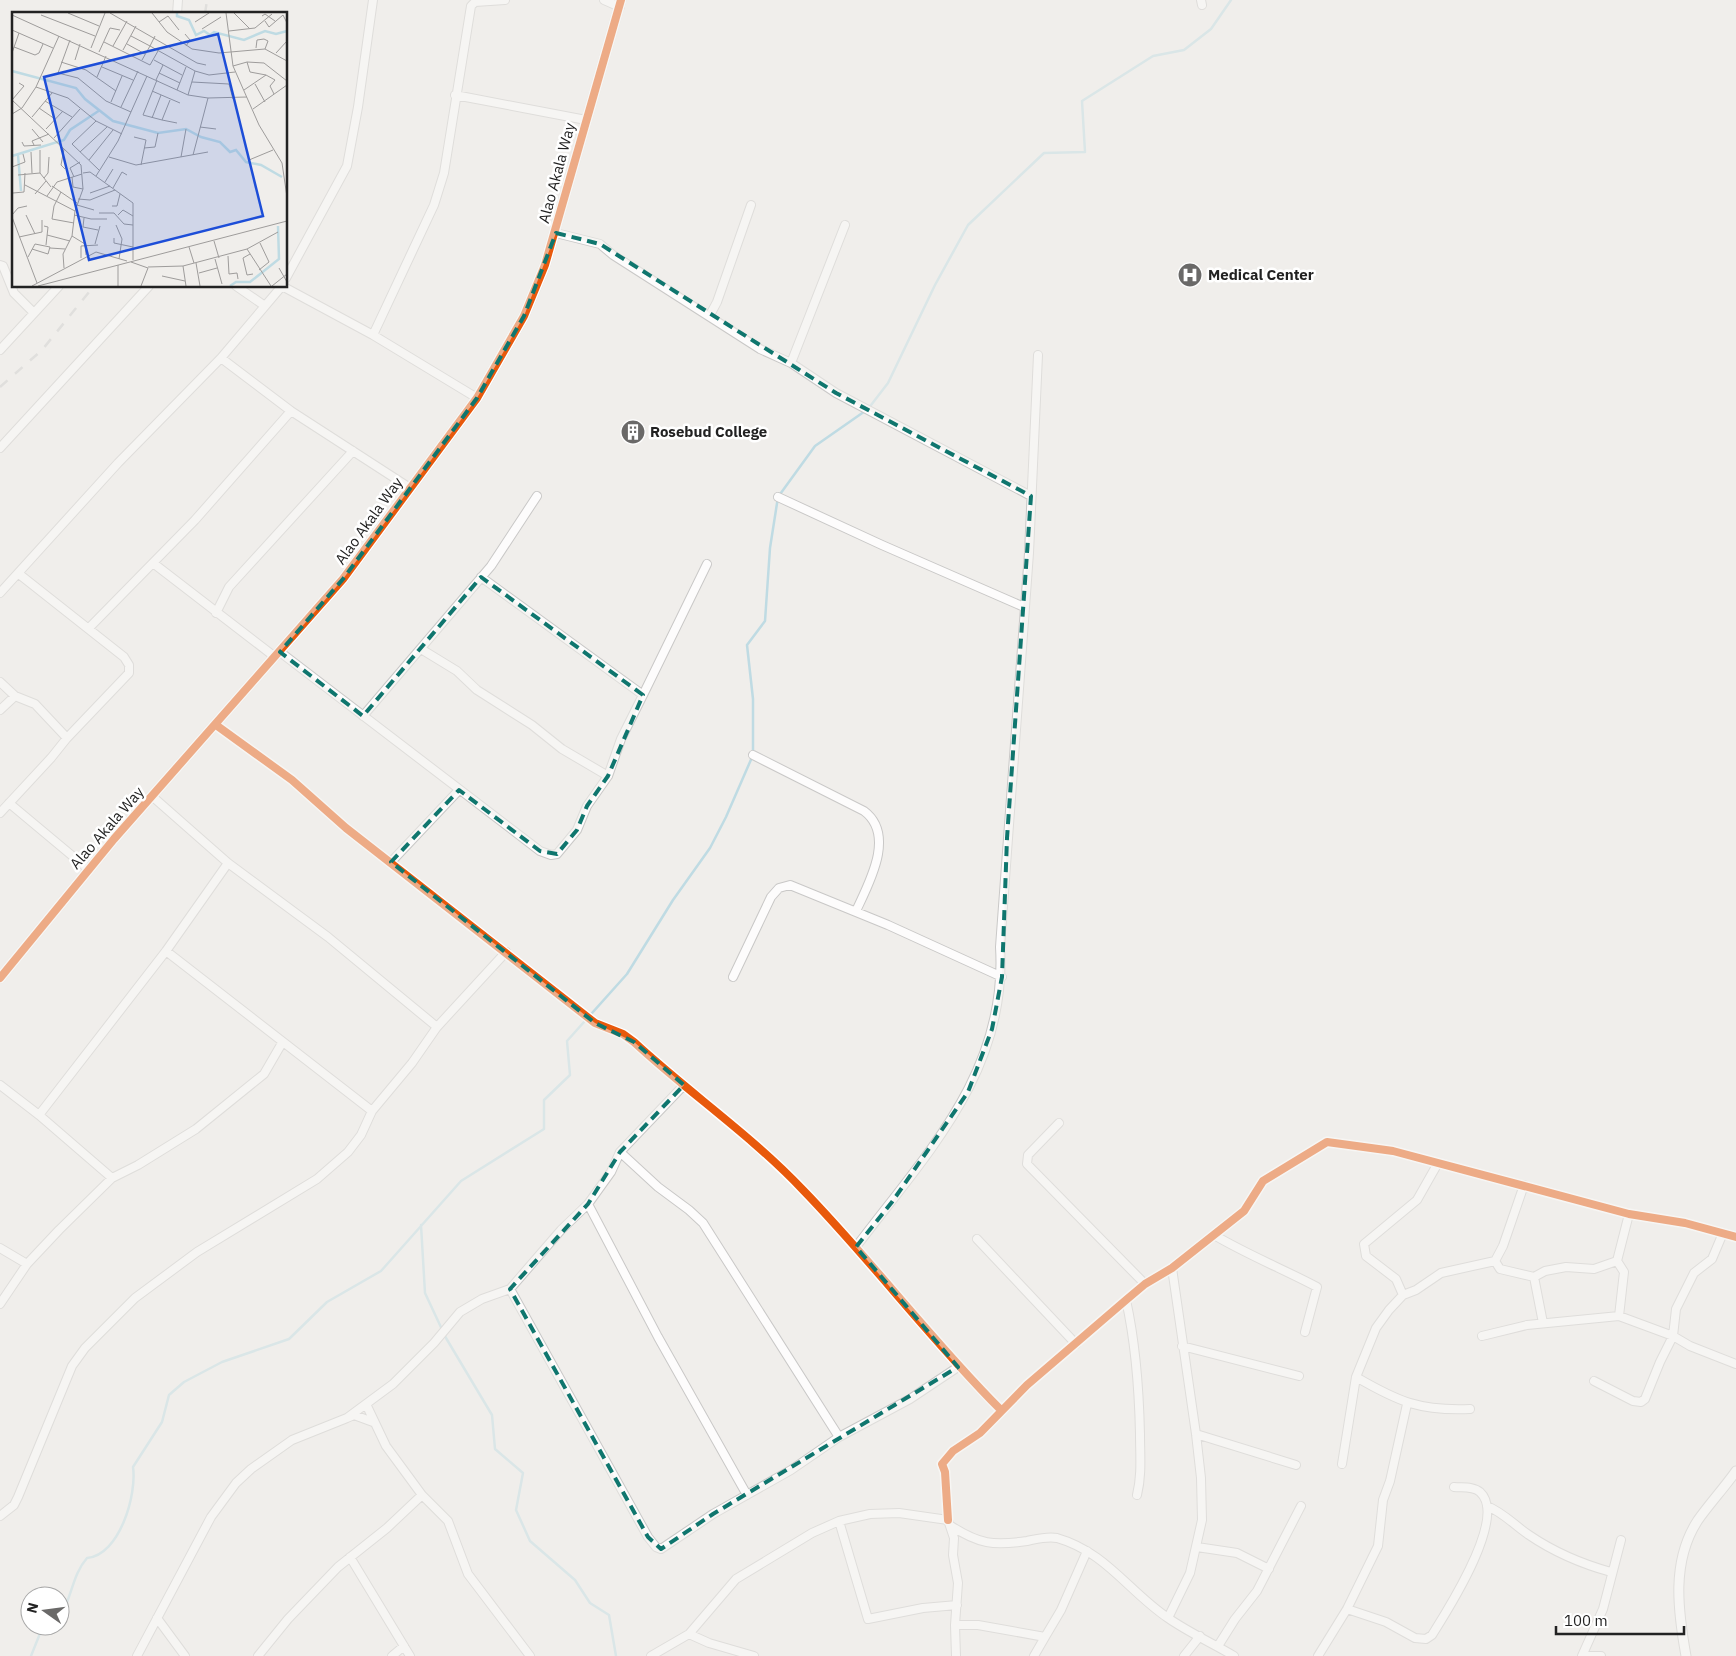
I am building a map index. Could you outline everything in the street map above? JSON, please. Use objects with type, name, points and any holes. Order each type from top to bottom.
[{"type":"street","points":[[288,274],[347,166],[358,108],[373,0]]},
{"type":"street","points":[[374,335],[440,189],[471,6],[475,2],[505,0]]},
{"type":"street","points":[[604,0],[620,4]]},
{"type":"street","name":"Alao Akala Way","points":[[0,978],[88,869],[343,579],[454,432],[477,398],[524,316],[556,233],[612,23],[620,4]]},
{"type":"street","points":[[455,94],[586,120]]},
{"type":"street","points":[[710,316],[718,302],[751,205]]},
{"type":"street","points":[[791,363],[844,225]]},
{"type":"street","points":[[556,233],[600,244],[760,349],[791,363],[836,393],[1031,496]]},
{"type":"street","points":[[0,265],[3,266],[14,293],[34,312]]},
{"type":"street","points":[[0,350],[58,288]]},
{"type":"street","points":[[0,448],[147,288]]},
{"type":"street","points":[[239,288],[265,306]]},
{"type":"street","points":[[0,594],[118,463],[221,358],[280,288]]},
{"type":"street","points":[[286,288],[374,335],[477,398]]},
{"type":"street","points":[[856,1247],[909,1180],[968,1092],[986,1050],[1002,977],[1000,948],[1024,607],[1038,355]]},
{"type":"street","points":[[221,358],[291,410],[410,488]]},
{"type":"street","points":[[89,628],[195,520],[291,410]]},
{"type":"street","points":[[216,613],[228,587],[353,451]]},
{"type":"street","points":[[363,716],[492,566],[537,496]]},
{"type":"street","points":[[778,497],[1024,607]]},
{"type":"street","points":[[152,563],[216,613],[363,716],[540,851],[551,855],[561,851],[570,841],[587,806],[608,776],[621,740],[642,695],[707,564]]},
{"type":"street","points":[[0,813],[67,738],[129,673],[129,665],[124,657],[19,574]]},
{"type":"street","points":[[481,577],[642,695]]},
{"type":"street","points":[[421,649],[457,671],[477,690],[532,725],[562,749],[608,776]]},
{"type":"street","points":[[0,682],[15,696],[35,704],[67,738]]},
{"type":"street","points":[[0,710],[15,696]]},
{"type":"street","points":[[216,725],[292,780],[346,828],[571,1004],[595,1022],[623,1034],[634,1042],[747,1136],[803,1189],[856,1247],[958,1367],[1001,1410]]},
{"type":"street","points":[[753,755],[864,811],[874,820],[878,834],[878,854],[872,875],[856,911]]},
{"type":"street","points":[[391,862],[459,790]]},
{"type":"street","points":[[153,797],[228,863],[328,937],[437,1027]]},
{"type":"street","points":[[9,803],[88,869]]},
{"type":"street","points":[[39,1114],[166,951],[228,863]]},
{"type":"street","points":[[733,977],[771,897],[784,885],[797,886],[1002,977]]},
{"type":"street","points":[[166,951],[282,1043],[372,1111]]},
{"type":"street","points":[[0,1516],[14,1505],[18,1498],[72,1366],[85,1348],[135,1298],[196,1252],[317,1179],[348,1152],[361,1134],[372,1111],[412,1063],[437,1027],[506,952]]},
{"type":"street","points":[[0,1304],[27,1264],[112,1178],[138,1166],[196,1129],[264,1074],[282,1043]]},
{"type":"street","points":[[347,1418],[393,1384],[460,1312],[475,1303],[510,1289],[561,1230],[588,1204],[611,1172],[620,1152],[684,1085]]},
{"type":"street","points":[[0,1086],[39,1114],[112,1178]]},
{"type":"street","points":[[1059,1123],[1028,1155],[1027,1164],[1146,1284]]},
{"type":"street","points":[[956,1656],[955,1625],[958,1583],[953,1555],[954,1538],[949,1523],[945,1472],[942,1464],[944,1459],[980,1433],[1026,1385],[1126,1300],[1146,1284],[1172,1268],[1244,1211],[1264,1180],[1280,1168],[1327,1142],[1334,1141],[1393,1151],[1629,1214],[1685,1223],[1736,1237]]},
{"type":"street","points":[[620,1152],[658,1187],[703,1223],[839,1437]]},
{"type":"street","points":[[1403,1295],[1396,1279],[1366,1256],[1364,1244],[1417,1200],[1438,1163]]},
{"type":"street","points":[[1342,1464],[1356,1378],[1376,1328],[1403,1295],[1416,1290],[1441,1273],[1495,1261],[1503,1246],[1524,1185]]},
{"type":"street","points":[[588,1204],[658,1337],[747,1495]]},
{"type":"street","points":[[1619,1316],[1624,1272],[1617,1261],[1629,1214]]},
{"type":"street","points":[[1594,1381],[1633,1401],[1641,1402],[1645,1399],[1673,1336],[1676,1309],[1694,1273],[1712,1259],[1723,1233]]},
{"type":"street","points":[[1214,1236],[1255,1259],[1277,1267],[1317,1287],[1305,1332]]},
{"type":"street","points":[[977,1239],[1076,1344]]},
{"type":"street","points":[[0,1248],[27,1264]]},
{"type":"street","points":[[1495,1261],[1500,1270],[1534,1277],[1545,1271],[1566,1267],[1588,1266],[1594,1269],[1617,1261]]},
{"type":"street","points":[[1168,1618],[1190,1573],[1202,1520],[1201,1478],[1196,1434],[1172,1268]]},
{"type":"street","points":[[1534,1277],[1543,1323]]},
{"type":"street","points":[[510,1289],[648,1537],[656,1548],[661,1550],[714,1514],[791,1470],[839,1437],[910,1399],[958,1367]]},
{"type":"street","points":[[1126,1300],[1134,1339],[1140,1385],[1141,1479],[1137,1495]]},
{"type":"street","points":[[1482,1336],[1527,1325],[1619,1316],[1673,1336],[1690,1346],[1736,1364]]},
{"type":"street","points":[[1182,1346],[1299,1376]]},
{"type":"street","points":[[1356,1378],[1407,1404],[1441,1410],[1470,1409]]},
{"type":"street","points":[[366,1404],[386,1446],[422,1495],[448,1521],[468,1574],[530,1656]]},
{"type":"street","points":[[1318,1656],[1346,1609],[1378,1546],[1383,1500],[1390,1481],[1407,1404]]},
{"type":"street","points":[[137,1656],[211,1518],[236,1483],[251,1468],[292,1440],[354,1415],[373,1422]]},
{"type":"street","points":[[1196,1434],[1296,1465]]},
{"type":"street","points":[[1686,1656],[1679,1604],[1678,1581],[1681,1562],[1688,1540],[1698,1521],[1736,1471]]},
{"type":"street","points":[[1346,1609],[1386,1622],[1415,1638],[1428,1638],[1453,1602],[1470,1570],[1483,1537],[1487,1506],[1480,1492],[1473,1488],[1454,1487]]},
{"type":"street","points":[[258,1656],[288,1619],[348,1558],[387,1528],[422,1495]]},
{"type":"street","points":[[1218,1646],[1235,1619],[1258,1590],[1302,1506]]},
{"type":"street","points":[[1487,1506],[1504,1514],[1528,1534],[1557,1552],[1589,1566],[1611,1572]]},
{"type":"street","points":[[651,1656],[689,1634],[736,1579],[812,1533],[839,1521],[870,1514],[899,1513],[949,1523],[979,1542],[993,1544],[1056,1538],[1087,1551],[1116,1570],[1138,1595],[1168,1618],[1234,1656]]},
{"type":"street","points":[[839,1521],[868,1619],[923,1608],[957,1605]]},
{"type":"street","points":[[1582,1656],[1603,1609],[1611,1572],[1621,1540]]},
{"type":"street","points":[[1197,1547],[1237,1553],[1269,1569]]},
{"type":"street","points":[[1034,1656],[1061,1610],[1087,1551]]},
{"type":"street","points":[[348,1558],[410,1656]]},
{"type":"street","points":[[157,1618],[185,1656]]},
{"type":"street","points":[[955,1625],[978,1625],[1045,1637]]},
{"type":"street","points":[[689,1634],[709,1643],[754,1656]]},
{"type":"street","points":[[1184,1656],[1200,1636]]},
{"type":"street","points":[[392,1656],[404,1646]]},
{"type":"street","points":[[1587,1656],[1600,1656]]},
{"type":"highlighted area","points":[[556,233],[600,244],[836,393],[1031,496],[1007,838],[1002,977],[992,1029],[968,1092],[892,1202],[856,1247],[958,1367],[713,1514],[661,1549],[648,1537],[510,1289],[588,1204],[620,1152],[684,1085],[634,1042],[595,1023],[391,862],[459,790],[540,851],[557,854],[577,830],[587,806],[608,776],[643,695],[481,577],[363,716],[280,652],[343,579],[477,398],[524,316]]},
{"type":"waterway","points":[[70,1593],[78,1572],[87,1558],[99,1554],[109,1546],[124,1522],[132,1492],[133,1467],[162,1422],[169,1395],[184,1382],[222,1362],[289,1339],[327,1302],[381,1271],[461,1181],[544,1129],[544,1100],[570,1075],[567,1041],[627,974],[673,900],[710,848],[726,817],[753,755],[753,699],[747,645],[765,621],[770,548],[778,497],[815,446],[868,409],[888,383],[935,285],[968,225],[1044,153],[1085,152],[1082,101],[1153,56],[1184,50],[1211,29],[1231,0]]},
{"type":"waterway","points":[[421,1225],[425,1293],[446,1338],[492,1415],[495,1449],[523,1473],[516,1510],[530,1541],[575,1580],[590,1603],[609,1615],[616,1656]]},
{"type":"waterway","points":[[31,1656],[39,1636]]},
{"type":"railway","points":[[205,12],[207,0]]},
{"type":"railway","points":[[0,387],[42,350],[92,288]]},
{"type":"cycle path","points":[[0,978],[114,839],[343,579],[477,398],[524,316],[545,265],[621,0]]},
{"type":"cycle path","points":[[216,725],[292,780],[346,828],[595,1023],[623,1034],[634,1042],[741,1132],[803,1190],[853,1244],[950,1356],[1001,1410]]},
{"type":"cycle path","points":[[948,1520],[945,1472],[942,1464],[953,1451],[980,1433],[1027,1385],[1145,1284],[1172,1268],[1244,1211],[1263,1181],[1327,1142],[1393,1151],[1629,1214],[1685,1223],[1736,1237]]},
{"type":"place","name":"Medical Center","points":[[1190,275]]},
{"type":"place","name":"Rosebud College","points":[[633,432]]}]
